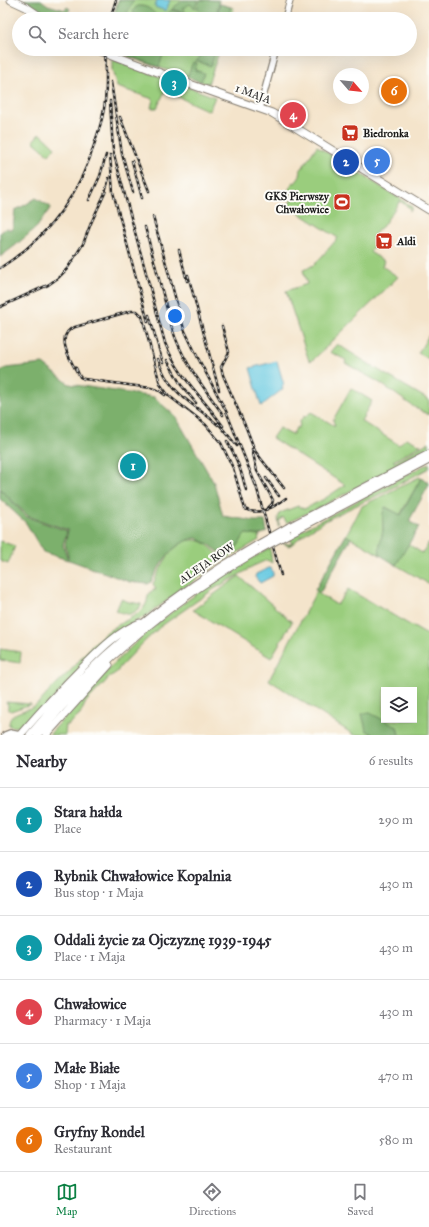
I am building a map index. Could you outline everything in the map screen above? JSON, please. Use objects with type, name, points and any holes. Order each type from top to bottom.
[{"type":"main road","points":[[11,0],[26,6],[34,12]]},
{"type":"main road","name":"1 MAJA","points":[[115,56],[184,82],[260,108],[283,119],[429,210]]},
{"type":"main road","name":"ALEJA ROW","points":[[33,734],[52,710],[83,677],[148,620],[198,582],[260,546],[429,454]]},
{"type":"main road","name":"ALEJA ROW","points":[[289,530],[429,460]]},
{"type":"main road","name":"ALEJA ROW","points":[[33,734],[150,624],[186,597],[260,546]]},
{"type":"main road","points":[[20,735],[66,684],[110,641],[132,626],[148,620]]},
{"type":"main road","points":[[46,735],[102,674],[123,648]]},
{"type":"street","points":[[287,12],[290,0]]},
{"type":"street","points":[[260,108],[274,56]]},
{"type":"street","points":[[5,735],[10,733],[20,735]]},
{"type":"green space","points":[[25,0],[41,0],[48,5],[65,10],[67,7],[70,9],[68,12],[40,12],[24,2]]},
{"type":"green space","points":[[118,0],[219,0],[218,4],[234,8],[233,12],[114,12]]},
{"type":"green space","points":[[119,0],[134,0],[128,12],[116,12]]},
{"type":"green space","points":[[183,0],[198,0],[195,8],[190,4],[183,8],[186,12],[172,9]]},
{"type":"green space","points":[[200,0],[219,1],[217,12],[201,12],[197,9]]},
{"type":"green space","points":[[220,4],[231,7],[229,12],[218,12]]},
{"type":"green space","points":[[137,6],[144,6],[154,12],[133,12]]},
{"type":"green space","points":[[126,56],[218,56],[208,84]]},
{"type":"green space","points":[[128,56],[163,56],[159,67]]},
{"type":"green space","points":[[214,56],[211,66],[196,61],[200,57]]},
{"type":"green space","points":[[112,59],[215,97],[209,111],[165,91],[157,108],[151,108],[153,99],[117,87],[112,70]]},
{"type":"green space","points":[[193,62],[197,63],[195,70],[204,73],[201,82],[187,77]]},
{"type":"green space","points":[[40,133],[55,147],[49,155],[33,141]]},
{"type":"green space","points":[[317,146],[398,197],[412,207],[412,209],[410,211],[410,208],[400,201],[372,239],[372,243],[374,245],[370,252],[384,261],[382,266],[398,277],[313,360],[309,361],[286,291],[307,284],[303,270],[315,264],[338,238],[288,206],[294,195],[288,191],[293,182],[295,183],[299,178],[300,171]]},
{"type":"green space","points":[[36,198],[51,207],[37,227],[0,257],[0,233],[6,228],[11,230],[13,227],[15,210]]},
{"type":"green space","points":[[429,335],[429,359],[418,353]]},
{"type":"green space","points":[[337,344],[429,400],[429,415],[414,407],[380,383],[345,363],[346,360],[330,352]]},
{"type":"green space","points":[[43,364],[69,384],[154,397],[176,417],[214,483],[223,516],[254,521],[265,521],[267,532],[259,535],[245,534],[237,547],[221,554],[210,545],[196,538],[188,540],[180,544],[168,554],[151,582],[148,584],[130,582],[69,560],[65,545],[68,530],[28,516],[2,491],[0,487],[0,372],[6,368]]},
{"type":"green space","points":[[351,388],[372,401],[361,421],[399,445],[406,438],[421,445],[393,461],[395,462],[429,442],[429,449],[311,512],[287,523],[283,517],[279,522],[279,527],[278,518],[280,513],[298,506],[304,509],[324,499],[345,485],[272,438],[279,428],[293,434],[296,428],[300,425],[299,423],[304,416],[305,417],[311,412],[335,426],[333,420]]},
{"type":"green space","points":[[429,463],[429,468],[320,524],[300,537],[291,545],[288,546],[282,542],[291,544],[292,542],[289,537]]},
{"type":"green space","points":[[419,477],[421,478],[400,515],[386,507],[383,516],[380,555],[346,535],[362,506]]},
{"type":"green space","points":[[421,478],[429,483],[429,485],[409,521],[419,527],[396,565],[380,555],[379,548],[383,529],[382,518],[385,507],[401,515]]},
{"type":"green space","points":[[0,489],[27,517],[67,531],[63,545],[68,560],[43,552],[26,523],[0,499]]},
{"type":"green space","points":[[245,534],[259,535],[260,537],[258,537],[259,540],[215,566],[147,615],[121,630],[24,728],[9,726],[12,717],[15,714],[38,703],[102,636],[143,609],[149,594],[153,590],[156,590],[153,584],[165,560],[178,546],[185,541],[194,540],[203,542],[220,556],[237,547]]},
{"type":"green space","points":[[346,535],[351,538],[320,593],[315,590]]},
{"type":"green space","points":[[0,541],[15,546],[8,564],[0,561]]},
{"type":"green space","points":[[429,542],[429,584],[396,565],[408,544],[422,553]]},
{"type":"green space","points":[[270,548],[272,563],[267,560],[251,567],[214,589],[160,627],[86,702],[80,715],[66,725],[65,735],[49,735],[89,690],[147,632],[198,592]]},
{"type":"green space","points":[[239,576],[292,622],[271,658],[193,610]]},
{"type":"green space","points":[[348,589],[429,636],[429,735],[399,735],[397,727],[366,730],[374,735],[354,735],[269,680],[316,592],[337,605]]},
{"type":"green space","points":[[121,599],[141,604],[141,606],[129,614],[116,611]]},
{"type":"green space","points":[[0,649],[21,652],[20,663],[0,660]]},
{"type":"green space","points":[[6,702],[31,704],[11,711],[8,709]]},
{"type":"green space","points":[[370,713],[381,719],[381,723],[389,723],[397,727],[399,735],[374,735],[366,730],[362,714]]},
{"type":"water","points":[[157,0],[170,0],[166,11],[155,7]]},
{"type":"water","points":[[277,361],[284,385],[282,386],[283,389],[261,406],[250,368]]},
{"type":"water","points":[[271,568],[273,576],[260,583],[255,577],[256,574]]},
{"type":"railway","points":[[112,12],[116,0]]},
{"type":"railway","points":[[0,268],[18,256],[48,228],[72,196],[81,178],[99,130],[104,111],[106,95],[105,56]]},
{"type":"railway","points":[[111,82],[122,154],[133,192]]},
{"type":"railway","points":[[110,101],[113,151],[165,343],[177,366],[223,426]]},
{"type":"railway","points":[[120,117],[149,191]]},
{"type":"railway","points":[[89,200],[100,176],[106,155]]},
{"type":"railway","points":[[110,155],[113,192],[148,322]]},
{"type":"railway","points":[[132,161],[142,198]]},
{"type":"railway","points":[[0,307],[48,285],[67,269],[83,244],[105,193],[109,178]]},
{"type":"railway","points":[[153,217],[184,329],[226,411],[256,486]]},
{"type":"railway","points":[[145,227],[176,340],[194,373],[223,415]]},
{"type":"railway","points":[[179,250],[187,281]]},
{"type":"railway","points":[[188,275],[219,390]]},
{"type":"railway","points":[[77,372],[66,348],[65,335],[69,330],[131,311],[137,311],[142,316],[160,384],[169,396],[206,425],[221,443],[233,468],[245,509],[255,512],[267,510],[286,498]]},
{"type":"railway","points":[[149,315],[163,363]]},
{"type":"railway","points":[[222,326],[229,352],[221,367],[223,375],[255,451],[284,488]]},
{"type":"railway","points":[[158,359],[168,381],[175,389],[218,425]]},
{"type":"railway","points":[[167,360],[181,385],[196,403]]},
{"type":"railway","points":[[76,368],[80,377],[84,379],[151,388],[160,391],[165,395]]},
{"type":"railway","points":[[218,423],[237,446]]},
{"type":"railway","points":[[227,441],[238,464],[246,490]]},
{"type":"railway","points":[[252,449],[257,471],[273,500],[272,504],[268,508]]},
{"type":"railway","points":[[266,478],[279,496]]},
{"type":"railway","points":[[255,482],[281,575]]},
{"type":"place","name":"Oddali życie za Ojczyznę 1939-1945","points":[[174,83]]},
{"type":"place","name":"Gryfny Rondel","points":[[394,91]]},
{"type":"place","name":"Chwałowice","points":[[293,115]]},
{"type":"place","name":"Biedronka","points":[[350,133]]},
{"type":"place","name":"Małe Białe","points":[[377,161]]},
{"type":"place","name":"Rybnik Chwałowice Kopalnia","points":[[346,162]]},
{"type":"place","name":"GKS Pierwszy Chwałowice","points":[[342,202]]},
{"type":"place","name":"Aldi","points":[[384,241]]},
{"type":"place","name":"Stara hałda","points":[[133,466]]}]
